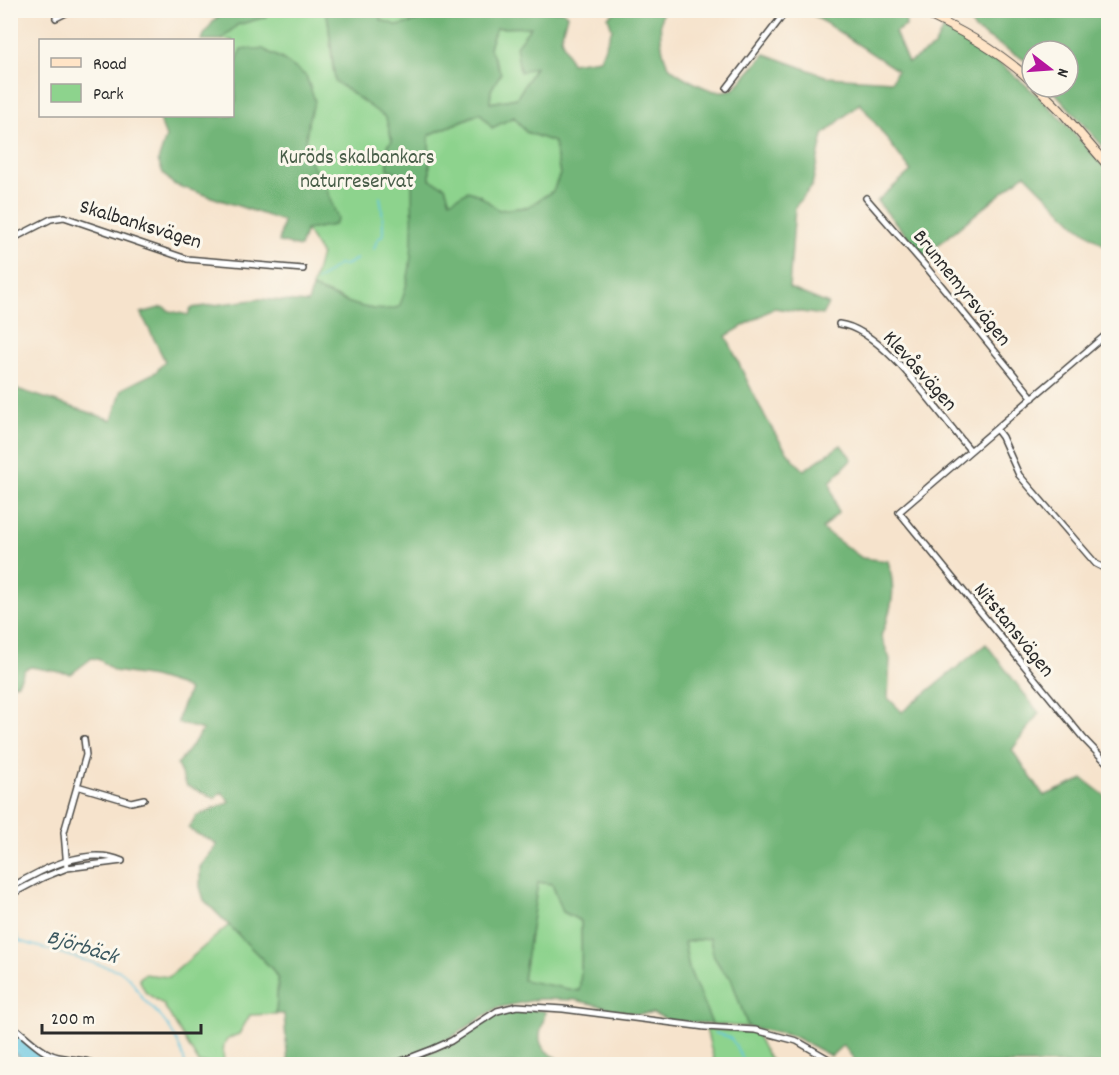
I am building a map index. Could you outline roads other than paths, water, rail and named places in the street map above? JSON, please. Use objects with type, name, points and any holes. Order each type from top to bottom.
[{"type":"main road","points":[[917,10],[960,31],[1020,72]]},
{"type":"main road","points":[[1049,99],[1108,166]]},
{"type":"street","points":[[56,18],[72,10]]},
{"type":"street","points":[[727,88],[787,10]]},
{"type":"street","name":"Brunnemyrsvägen","points":[[866,198],[927,268],[1033,398]]},
{"type":"street","name":"Skalbanksvägen","points":[[10,240],[51,219],[64,217],[187,259],[303,269]]},
{"type":"street","name":"Klevåsvägen","points":[[839,324],[852,327],[888,353],[970,450]]},
{"type":"street","points":[[970,450],[1108,333]]},
{"type":"street","points":[[996,429],[1002,436],[1018,475],[1096,564],[1108,570]]},
{"type":"street","name":"Nitstansvägen","points":[[970,450],[899,512],[1084,739],[1108,764]]},
{"type":"street","points":[[67,868],[64,832],[86,755],[84,739]]},
{"type":"street","points":[[76,786],[131,802],[144,799]]},
{"type":"street","points":[[10,888],[40,871],[66,861],[105,857],[122,861],[67,868],[10,895]]},
{"type":"street","points":[[394,1065],[452,1041],[497,1011],[517,1006],[777,1034],[797,1041],[837,1065]]},
{"type":"street","points":[[10,1024],[46,1052],[57,1057],[87,1061],[95,1065]]},
{"type":"water","points":[[16,1032],[35,1048],[42,1061],[41,1064],[24,1064],[19,1056],[11,1052],[11,1033]]},
{"type":"waterway","points":[[374,249],[377,240],[383,235],[380,197]]},
{"type":"waterway","points":[[317,281],[338,265],[346,265],[357,259]]},
{"type":"waterway","name":"Björbäck","points":[[10,918],[19,941],[121,971],[126,975],[171,1031],[185,1064]]},
{"type":"waterway","points":[[715,1033],[731,1038],[746,1064]]},
{"type":"park label","name":"Kuröds skalbankars naturreservat","points":[[357,168]]}]
